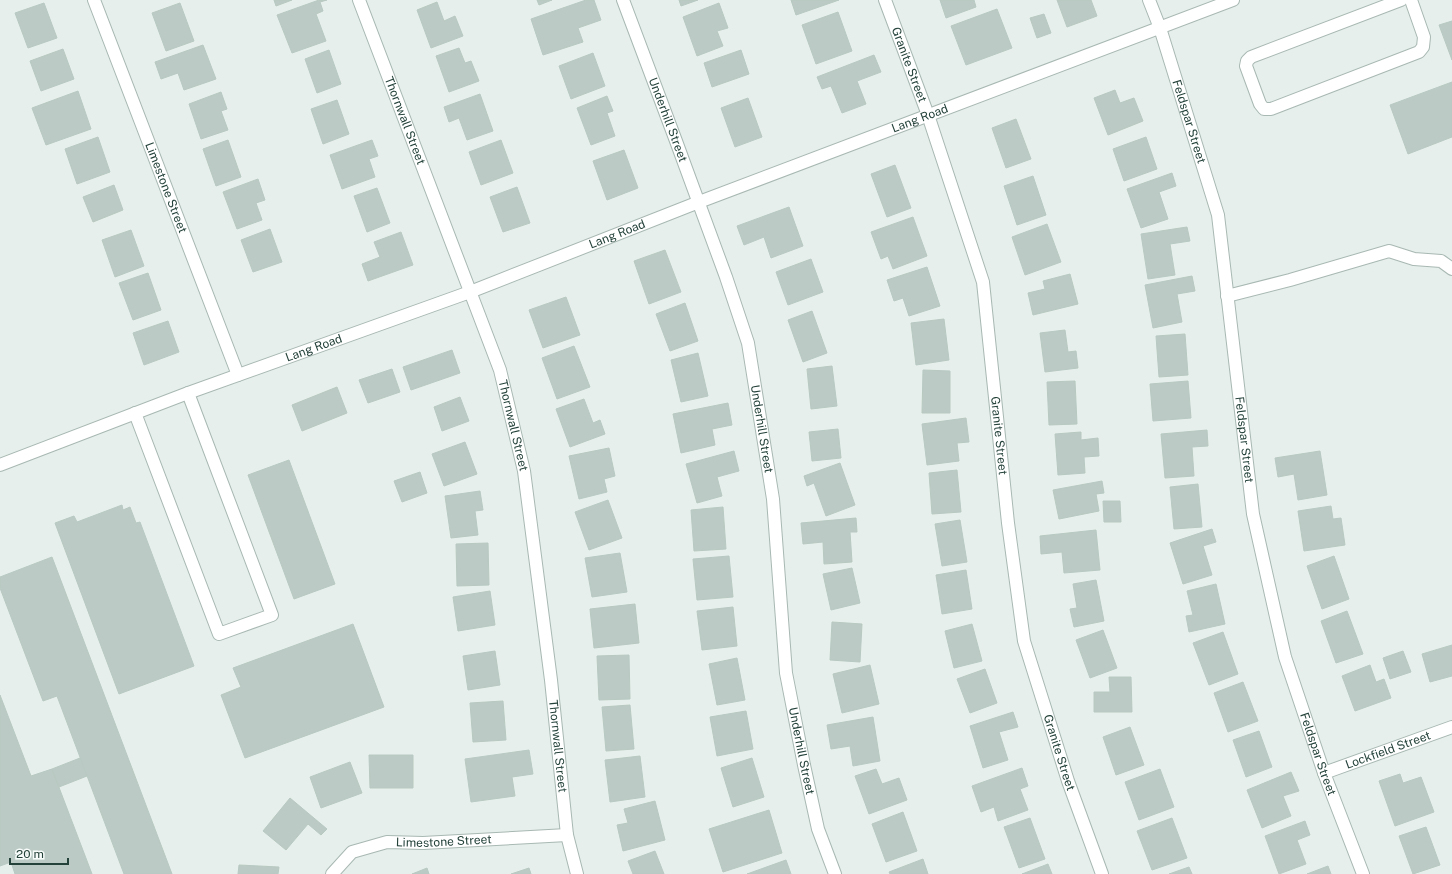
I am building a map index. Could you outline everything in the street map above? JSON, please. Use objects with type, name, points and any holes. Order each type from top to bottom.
[{"type":"street","name":"Limestone Street","points":[[94,0],[238,375]]},
{"type":"street","name":"Thornwall Street","points":[[359,0],[500,370],[524,471],[551,680],[567,835],[577,874]]},
{"type":"street","name":"Underhill Street","points":[[622,0],[699,202],[748,344],[773,499],[786,673],[818,829],[835,874]]},
{"type":"street","name":"Granite Street","points":[[885,0],[928,115],[982,282],[1008,523],[1024,642],[1068,781],[1102,874]]},
{"type":"street","name":"Feldspar Street","points":[[1149,0],[1160,28],[1218,214],[1253,514],[1285,657],[1324,773],[1363,874]]},
{"type":"street","name":"Lang Road","points":[[0,465],[188,393],[470,292],[699,202],[1233,0]]},
{"type":"street","points":[[1401,0],[1251,57],[1247,61],[1246,66],[1260,104],[1264,109],[1271,109],[1419,52],[1424,43],[1424,37],[1411,0]]},
{"type":"street","points":[[1227,296],[1290,280],[1389,251],[1414,259],[1441,261],[1452,269]]},
{"type":"street","points":[[135,414],[219,634],[272,615],[188,393]]},
{"type":"street","name":"Lockfield Street","points":[[1324,773],[1452,727]]},
{"type":"street","name":"Limestone Street","points":[[332,874],[352,852],[387,842],[423,843],[567,835]]},
{"type":"building","points":[[274,0],[292,0],[276,6]]},
{"type":"building","points":[[319,0],[327,0],[320,2],[323,11],[316,14],[326,41],[292,53],[277,15]]},
{"type":"building","points":[[537,0],[552,0],[539,5]]},
{"type":"building","points":[[586,0],[594,0],[601,20],[578,28],[583,42],[543,55],[531,19]]},
{"type":"building","points":[[679,0],[698,0],[681,6]]},
{"type":"building","points":[[791,0],[839,0],[796,15]]},
{"type":"building","points":[[940,0],[974,0],[976,7],[946,18]]},
{"type":"building","points":[[1057,0],[1091,0],[1097,16],[1067,27]]},
{"type":"building","points":[[437,2],[444,21],[455,16],[463,36],[431,48],[417,10]]},
{"type":"building","points":[[44,3],[57,38],[28,48],[15,13]]},
{"type":"building","points":[[180,3],[194,41],[166,51],[152,13]]},
{"type":"building","points":[[719,3],[728,28],[717,31],[723,46],[697,56],[683,17]]},
{"type":"building","points":[[997,9],[1012,48],[966,65],[951,26]]},
{"type":"building","points":[[838,12],[852,51],[816,64],[802,25]]},
{"type":"building","points":[[1044,14],[1051,33],[1037,38],[1030,18]]},
{"type":"building","points":[[1452,21],[1452,60],[1439,25]]},
{"type":"building","points":[[203,45],[216,79],[184,90],[178,73],[161,79],[155,62]]},
{"type":"building","points":[[459,48],[465,63],[471,61],[479,81],[449,92],[436,56]]},
{"type":"building","points":[[63,49],[74,79],[41,91],[30,61]]},
{"type":"building","points":[[329,50],[341,84],[317,93],[305,59]]},
{"type":"building","points":[[741,50],[749,74],[712,87],[704,63]]},
{"type":"building","points":[[593,53],[605,86],[571,99],[559,66]]},
{"type":"building","points":[[874,55],[881,72],[857,81],[866,104],[842,113],[831,86],[822,89],[817,77]]},
{"type":"building","points":[[1452,82],[1452,137],[1408,154],[1390,105]]},
{"type":"building","points":[[1115,90],[1120,103],[1134,98],[1143,121],[1108,135],[1094,98]]},
{"type":"building","points":[[78,91],[91,129],[46,145],[32,108]]},
{"type":"building","points":[[221,92],[227,109],[221,111],[228,130],[201,139],[189,104]]},
{"type":"building","points":[[480,94],[493,131],[467,140],[459,118],[449,122],[444,107]]},
{"type":"building","points":[[607,96],[613,111],[607,113],[615,136],[591,145],[577,108]]},
{"type":"building","points":[[748,98],[762,137],[735,147],[721,108]]},
{"type":"building","points":[[337,100],[349,134],[323,144],[311,109]]},
{"type":"building","points":[[1016,119],[1031,159],[1006,168],[992,128]]},
{"type":"building","points":[[98,137],[110,172],[77,184],[65,149]]},
{"type":"building","points":[[1146,137],[1157,169],[1124,181],[1113,149]]},
{"type":"building","points":[[228,140],[241,177],[216,186],[203,149]]},
{"type":"building","points":[[372,140],[378,156],[369,159],[375,177],[342,189],[330,155]]},
{"type":"building","points":[[501,140],[513,173],[481,185],[469,152]]},
{"type":"building","points":[[624,150],[638,188],[607,200],[593,161]]},
{"type":"building","points":[[895,165],[911,208],[887,217],[871,174]]},
{"type":"building","points":[[1172,173],[1176,186],[1159,192],[1168,219],[1141,228],[1127,189]]},
{"type":"building","points":[[1033,176],[1046,215],[1017,225],[1004,186]]},
{"type":"building","points":[[258,179],[265,200],[256,203],[262,220],[237,229],[223,192]]},
{"type":"building","points":[[114,185],[123,210],[93,222],[83,197]]},
{"type":"building","points":[[517,187],[530,223],[503,232],[490,197]]},
{"type":"building","points":[[377,188],[390,223],[367,232],[354,196]]},
{"type":"building","points":[[789,207],[803,246],[771,258],[764,237],[744,245],[737,226]]},
{"type":"building","points":[[913,217],[927,256],[893,269],[888,256],[881,259],[871,232]]},
{"type":"building","points":[[1047,224],[1061,262],[1025,275],[1012,237]]},
{"type":"building","points":[[1187,227],[1190,241],[1170,244],[1175,275],[1148,279],[1141,234]]},
{"type":"building","points":[[270,229],[282,262],[253,272],[241,240]]},
{"type":"building","points":[[131,230],[144,266],[115,277],[102,240]]},
{"type":"building","points":[[401,232],[413,265],[368,281],[362,264],[380,257],[374,242]]},
{"type":"building","points":[[665,250],[681,292],[649,304],[634,261]]},
{"type":"building","points":[[811,259],[823,292],[788,305],[776,272]]},
{"type":"building","points":[[927,267],[940,306],[909,316],[903,298],[894,301],[887,280]]},
{"type":"building","points":[[148,273],[161,310],[133,320],[119,283]]},
{"type":"building","points":[[1070,274],[1078,304],[1033,315],[1028,293],[1045,289],[1043,281]]},
{"type":"building","points":[[1192,276],[1195,291],[1177,294],[1182,322],[1153,328],[1145,285]]},
{"type":"building","points":[[566,297],[580,335],[543,348],[529,310]]},
{"type":"building","points":[[685,303],[698,341],[670,351],[656,314]]},
{"type":"building","points":[[812,311],[827,353],[803,362],[788,320]]},
{"type":"building","points":[[944,319],[949,360],[916,365],[911,323]]},
{"type":"building","points":[[168,321],[179,352],[144,365],[133,333]]},
{"type":"building","points":[[1065,330],[1068,352],[1076,351],[1078,368],[1045,372],[1040,333]]},
{"type":"building","points":[[1185,334],[1188,375],[1159,377],[1156,336]]},
{"type":"building","points":[[574,346],[590,387],[557,399],[542,358]]},
{"type":"building","points":[[452,350],[460,373],[411,390],[403,367]]},
{"type":"building","points":[[698,353],[708,396],[681,402],[671,360]]},
{"type":"building","points":[[832,366],[837,406],[811,409],[807,369]]},
{"type":"building","points":[[392,369],[400,392],[368,403],[359,380]]},
{"type":"building","points":[[923,370],[950,371],[950,413],[922,413]]},
{"type":"building","points":[[1075,381],[1077,424],[1049,425],[1047,382]]},
{"type":"building","points":[[1188,381],[1191,418],[1153,421],[1150,384]]},
{"type":"building","points":[[337,387],[347,413],[302,431],[292,405]]},
{"type":"building","points":[[460,397],[469,421],[442,431],[434,407]]},
{"type":"building","points":[[584,399],[593,423],[600,420],[605,434],[570,447],[556,409]]},
{"type":"building","points":[[728,403],[732,425],[712,429],[715,445],[681,453],[673,414]]},
{"type":"building","points":[[966,418],[969,442],[957,443],[959,461],[927,465],[922,424]]},
{"type":"building","points":[[838,429],[841,458],[812,461],[809,432]]},
{"type":"building","points":[[1207,430],[1208,446],[1192,447],[1194,476],[1165,478],[1161,434]]},
{"type":"building","points":[[1081,432],[1081,440],[1098,438],[1099,456],[1084,457],[1085,473],[1058,475],[1055,434]]},
{"type":"building","points":[[465,442],[477,474],[444,486],[432,454]]},
{"type":"building","points":[[609,448],[615,476],[604,479],[607,492],[579,499],[569,456]]},
{"type":"building","points":[[734,451],[739,471],[717,477],[722,496],[697,503],[686,464]]},
{"type":"building","points":[[1320,451],[1327,495],[1298,500],[1294,474],[1278,477],[1275,458]]},
{"type":"building","points":[[289,460],[335,584],[294,599],[248,475]]},
{"type":"building","points":[[840,463],[855,505],[826,516],[814,483],[807,486],[804,476]]},
{"type":"building","points":[[957,470],[961,512],[932,514],[929,473]]},
{"type":"building","points":[[420,472],[427,493],[402,502],[394,481]]},
{"type":"building","points":[[1102,481],[1104,493],[1096,494],[1099,511],[1059,519],[1053,490]]},
{"type":"building","points":[[1198,484],[1202,527],[1174,529],[1170,487]]},
{"type":"building","points":[[480,491],[483,510],[475,511],[478,535],[451,538],[445,496]]},
{"type":"building","points":[[608,500],[622,538],[589,550],[575,512]]},
{"type":"building","points":[[1103,501],[1120,501],[1121,522],[1104,522]]},
{"type":"building","points":[[122,505],[123,510],[130,507],[136,523],[140,522],[194,666],[119,694],[55,523],[74,516],[77,522]]},
{"type":"building","points":[[1331,506],[1333,519],[1341,518],[1345,545],[1304,551],[1298,511]]},
{"type":"building","points":[[723,507],[726,549],[694,551],[691,510]]},
{"type":"building","points":[[856,518],[857,532],[850,532],[852,562],[824,564],[823,542],[803,544],[801,523]]},
{"type":"building","points":[[960,520],[967,562],[942,566],[935,524]]},
{"type":"building","points":[[1212,529],[1216,542],[1203,546],[1212,575],[1183,584],[1170,543]]},
{"type":"building","points":[[1096,530],[1100,570],[1064,573],[1062,552],[1041,554],[1040,536]]},
{"type":"building","points":[[488,543],[489,585],[457,586],[456,544]]},
{"type":"building","points":[[620,553],[627,592],[592,597],[585,558]]},
{"type":"building","points":[[729,556],[733,597],[697,600],[693,559]]},
{"type":"building","points":[[1334,556],[1349,599],[1322,609],[1307,566]]},
{"type":"building","points":[[52,557],[172,874],[124,874],[57,696],[43,701],[0,588],[0,577]]},
{"type":"building","points":[[852,568],[860,603],[831,610],[823,574]]},
{"type":"building","points":[[966,570],[972,609],[942,614],[936,575]]},
{"type":"building","points":[[1096,580],[1104,621],[1074,627],[1070,609],[1077,608],[1073,584]]},
{"type":"building","points":[[1216,584],[1225,624],[1189,632],[1186,616],[1193,615],[1187,591]]},
{"type":"building","points":[[490,591],[495,625],[458,631],[453,597]]},
{"type":"building","points":[[635,604],[639,643],[594,648],[590,609]]},
{"type":"building","points":[[733,607],[737,646],[702,650],[697,611]]},
{"type":"building","points":[[1347,611],[1363,654],[1336,663],[1321,621]]},
{"type":"building","points":[[832,622],[862,624],[860,662],[830,660]]},
{"type":"building","points":[[353,624],[384,707],[245,758],[221,695],[241,687],[233,668]]},
{"type":"building","points":[[972,624],[982,661],[954,668],[945,631]]},
{"type":"building","points":[[1103,630],[1117,668],[1090,678],[1076,640]]},
{"type":"building","points":[[1223,632],[1238,674],[1209,685],[1193,643]]},
{"type":"building","points":[[1452,645],[1452,676],[1430,682],[1422,654]]},
{"type":"building","points":[[495,651],[500,685],[468,690],[463,656]]},
{"type":"building","points":[[1403,651],[1411,672],[1390,679],[1383,658]]},
{"type":"building","points":[[629,655],[630,699],[599,700],[597,656]]},
{"type":"building","points":[[737,658],[745,700],[717,705],[709,664]]},
{"type":"building","points":[[870,665],[879,704],[842,713],[833,674]]},
{"type":"building","points":[[1370,665],[1376,682],[1384,679],[1391,698],[1355,711],[1342,676]]},
{"type":"building","points":[[985,669],[997,703],[970,713],[957,679]]},
{"type":"building","points":[[1109,677],[1131,677],[1132,712],[1094,712],[1094,692],[1110,692]]},
{"type":"building","points":[[1243,682],[1258,721],[1228,732],[1214,693]]},
{"type":"building","points":[[0,695],[31,776],[52,769],[92,874],[15,874],[11,862],[0,866]]},
{"type":"building","points":[[503,701],[506,740],[473,742],[470,703]]},
{"type":"building","points":[[630,705],[634,749],[606,751],[602,707]]},
{"type":"building","points":[[746,711],[753,749],[717,756],[710,717]]},
{"type":"building","points":[[1013,712],[1018,727],[999,732],[1008,760],[983,768],[970,726]]},
{"type":"building","points":[[873,717],[880,761],[853,766],[850,746],[831,749],[827,725]]},
{"type":"building","points":[[1130,727],[1144,765],[1116,775],[1103,737]]},
{"type":"building","points":[[1259,731],[1272,767],[1246,777],[1233,740]]},
{"type":"building","points":[[529,750],[533,774],[512,777],[515,796],[471,802],[465,759]]},
{"type":"building","points":[[369,755],[413,755],[413,788],[370,788]]},
{"type":"building","points":[[640,756],[645,797],[610,802],[605,760]]},
{"type":"building","points":[[80,758],[87,776],[59,787],[52,769]]},
{"type":"building","points":[[752,758],[764,797],[733,807],[721,768]]},
{"type":"building","points":[[350,762],[362,793],[321,808],[310,777]]},
{"type":"building","points":[[1022,768],[1028,786],[1020,789],[1028,810],[998,821],[994,807],[981,812],[972,786]]},
{"type":"building","points":[[876,769],[882,784],[899,778],[907,800],[869,814],[855,776]]},
{"type":"building","points":[[1160,769],[1174,807],[1139,820],[1125,782]]},
{"type":"building","points":[[1291,772],[1299,791],[1283,796],[1291,816],[1262,828],[1247,790]]},
{"type":"building","points":[[1400,774],[1403,783],[1421,777],[1434,812],[1395,826],[1379,781]]},
{"type":"building","points":[[290,798],[327,829],[321,835],[308,824],[286,850],[263,831]]},
{"type":"building","points":[[655,801],[665,840],[623,851],[617,825],[628,823],[624,809]]},
{"type":"building","points":[[769,810],[782,853],[723,872],[709,829]]},
{"type":"building","points":[[903,812],[917,851],[886,862],[872,824]]},
{"type":"building","points":[[1030,818],[1045,859],[1019,868],[1004,827]]},
{"type":"building","points":[[1172,818],[1187,858],[1152,870],[1137,831]]},
{"type":"building","points":[[1305,821],[1310,835],[1297,840],[1306,864],[1279,874],[1265,836]]},
{"type":"building","points":[[1426,827],[1440,865],[1413,874],[1399,836]]},
{"type":"building","points":[[655,851],[664,874],[633,874],[628,861]]},
{"type":"building","points":[[923,859],[928,874],[890,874],[889,872]]},
{"type":"building","points":[[786,860],[791,874],[747,874]]},
{"type":"building","points":[[1048,864],[1052,874],[1022,874]]},
{"type":"building","points":[[239,865],[279,867],[278,874],[238,874]]},
{"type":"building","points":[[1328,866],[1331,874],[1307,874]]},
{"type":"building","points":[[1189,867],[1192,874],[1169,874]]},
{"type":"building","points":[[427,868],[429,874],[412,874]]},
{"type":"building","points":[[529,868],[531,874],[511,874]]}]
